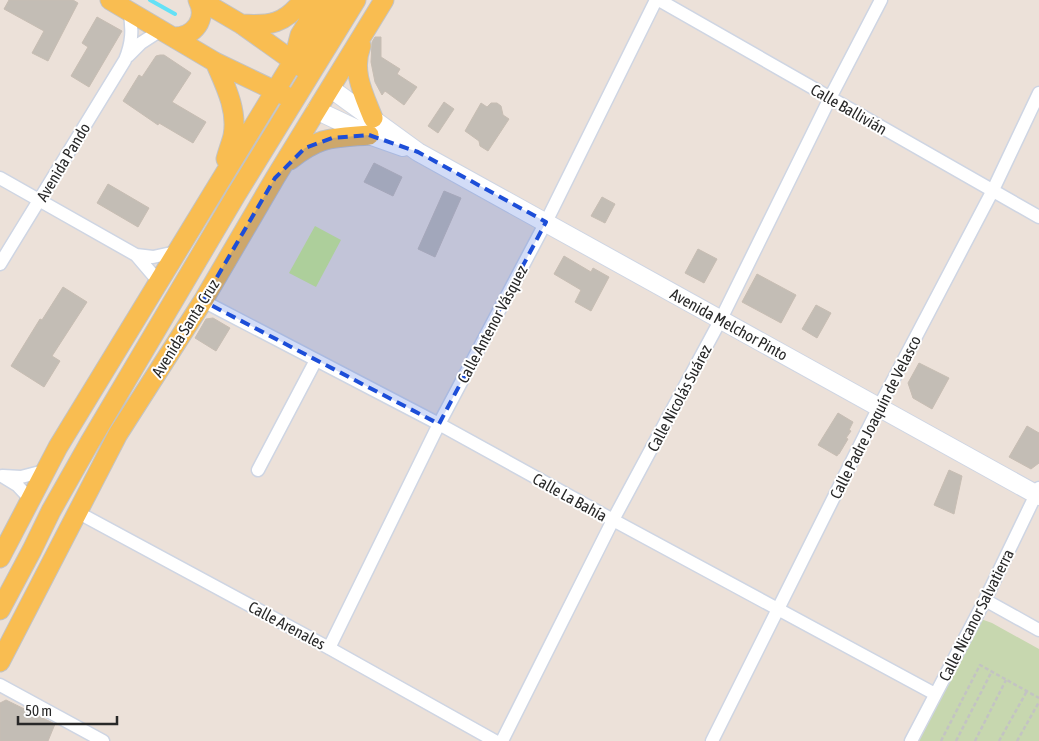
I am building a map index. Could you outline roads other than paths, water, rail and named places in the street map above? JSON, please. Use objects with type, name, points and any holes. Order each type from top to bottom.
[{"type":"main road","name":"Avenida Melchor Pinto","points":[[110,0],[215,62],[316,110],[371,127],[1038,493]]},
{"type":"main road","name":"Avenida Melchor Pinto","points":[[199,0],[241,24],[294,60],[330,88],[371,127]]},
{"type":"main road","points":[[168,34],[190,34],[198,25],[201,15],[199,0]]},
{"type":"main road","points":[[241,24],[266,24],[278,21],[290,15],[303,0]]},
{"type":"main road","points":[[294,60],[300,36],[322,0]]},
{"type":"main road","points":[[0,558],[44,471],[294,60],[347,4],[365,0]]},
{"type":"main road","name":"Avenida Santa Cruz","points":[[0,662],[118,434],[203,302],[275,178],[384,0]]},
{"type":"main road","name":"Avenida Santa Cruz","points":[[0,610],[51,511],[90,442],[311,74],[347,4]]},
{"type":"main road","points":[[275,178],[288,162],[305,148],[320,140],[371,127],[356,68],[359,50],[368,27]]},
{"type":"main road","points":[[215,62],[230,99],[234,119],[233,136],[217,186]]},
{"type":"main road","points":[[240,238],[253,169]]},
{"type":"main road","points":[[32,550],[118,434]]},
{"type":"street","name":"Calle Ballivián","points":[[657,0],[1039,216]]},
{"type":"street","name":"Calle Antenor Vásquez","points":[[329,648],[438,424],[546,222],[657,0]]},
{"type":"street","name":"Calle Nicolás Suárez","points":[[502,741],[613,520],[721,319],[830,98],[881,0]]},
{"type":"street","name":"Avenida Pando","points":[[0,264],[125,60],[130,49],[132,36],[129,11]]},
{"type":"street","name":"Avenida Pando","points":[[125,60],[141,43],[168,34]]},
{"type":"street","name":"Calle Padre Joaquín de Velasco","points":[[712,741],[879,407],[993,190],[1039,93]]},
{"type":"street","points":[[0,178],[136,255],[159,282]]},
{"type":"street","points":[[136,255],[153,257],[176,252]]},
{"type":"street","name":"Calle La Bahía","points":[[203,302],[438,424],[935,694]]},
{"type":"street","points":[[258,470],[316,360]]},
{"type":"street","points":[[2,475],[20,476],[44,471]]},
{"type":"street","points":[[2,475],[16,485],[30,500]]},
{"type":"street","name":"Calle Nicanor Salvatierra","points":[[911,741],[1038,493]]},
{"type":"street","name":"Calle Arenales","points":[[77,512],[329,648],[495,741]]},
{"type":"street","points":[[984,600],[1039,630]]},
{"type":"street","points":[[0,686],[103,741]]},
{"type":"waterway","points":[[150,0],[175,14]]}]
